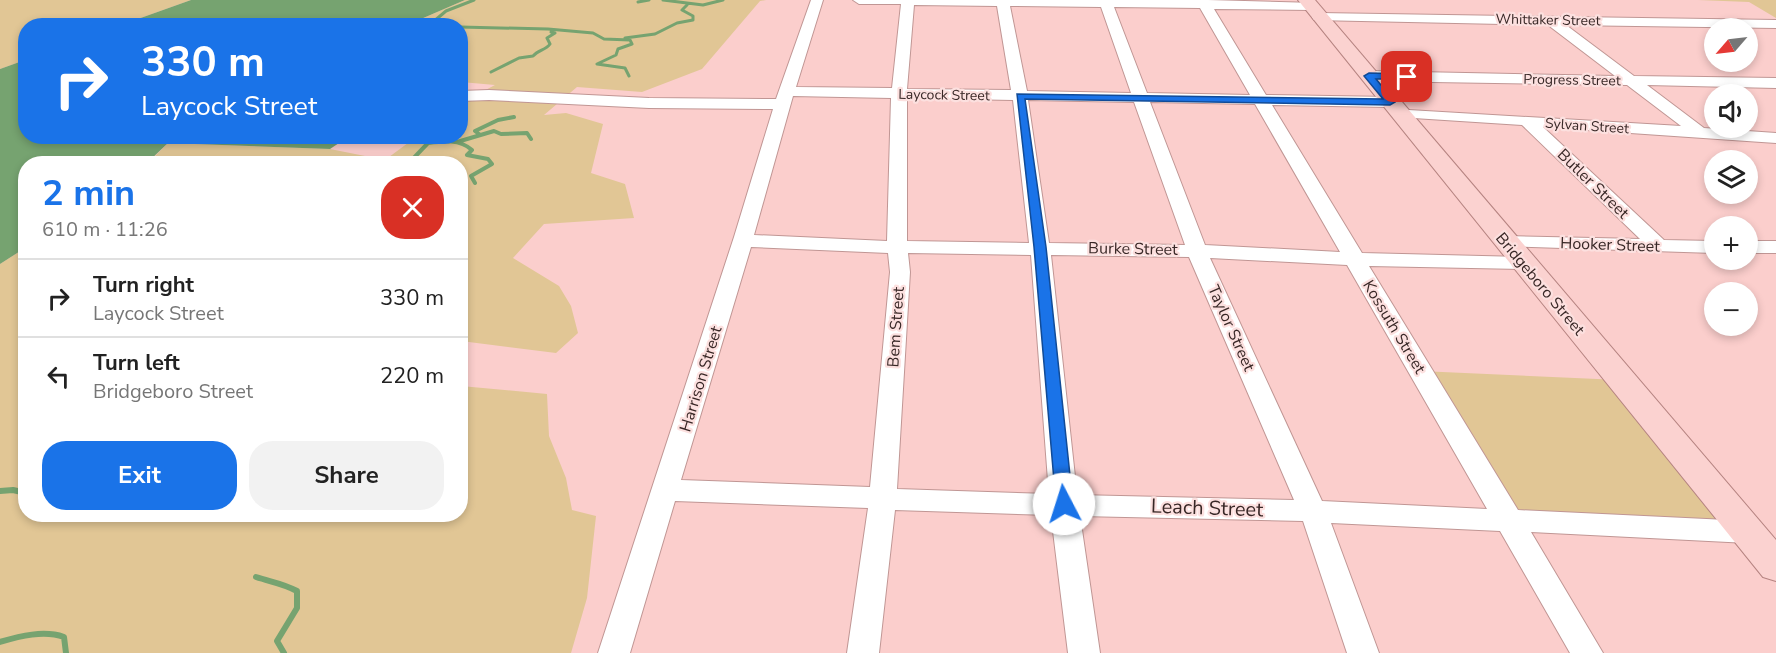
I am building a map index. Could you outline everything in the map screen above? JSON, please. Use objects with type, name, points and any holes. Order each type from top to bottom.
[{"type":"main road","name":"Bridgeboro Street","points":[[1312,8],[1776,566]]},
{"type":"street","name":"Harrison Street","points":[[614,653],[667,490],[785,98],[817,0]]},
{"type":"street","name":"Whittaker Street","points":[[859,0],[1204,3],[1552,21],[1773,26]]},
{"type":"street","name":"Bem Street","points":[[863,653],[883,498],[900,272],[897,247],[899,94],[908,0]]},
{"type":"street","points":[[1002,1],[1020,96],[1040,247],[1064,504],[1084,653]]},
{"type":"street","name":"Taylor Street","points":[[1106,2],[1197,251],[1313,511],[1363,653]]},
{"type":"street","name":"Kossuth Street","points":[[1204,3],[1587,653]]},
{"type":"street","points":[[1552,21],[1700,133]]},
{"type":"street","name":"Progress Street","points":[[1369,76],[1776,83]]},
{"type":"street","name":"Laycock Street","points":[[785,98],[899,94],[1261,99],[1394,107]]},
{"type":"street","points":[[468,96],[649,103],[785,98]]},
{"type":"street","name":"Sylvan Street","points":[[1394,107],[1527,122],[1776,138]]},
{"type":"street","name":"Butler Street","points":[[1527,122],[1659,246]]},
{"type":"street","name":"Burke Street","points":[[743,241],[897,247],[1040,247],[1197,251],[1354,259],[1522,262]]},
{"type":"street","name":"Hooker Street","points":[[1505,242],[1704,247]]},
{"type":"street","points":[[1758,247],[1776,248]]},
{"type":"street","name":"Leach Street","points":[[667,490],[911,501],[1313,511],[1748,532]]},
{"type":"shaded area","points":[[0,0],[191,0],[141,18],[18,18],[18,63],[0,69]]},
{"type":"shaded area","points":[[191,0],[465,0],[423,18],[141,18]]},
{"type":"shaded area","points":[[465,0],[766,0],[760,1],[702,69],[642,92],[577,87],[544,115],[566,113],[603,124],[591,173],[625,184],[634,218],[544,224],[513,258],[559,286],[571,306],[578,333],[556,353],[468,342],[468,156],[390,156],[407,144],[468,144],[468,99],[495,85],[468,83],[468,18],[423,18]]},
{"type":"shaded area","points":[[1698,0],[1776,0],[1776,18],[1749,2]]},
{"type":"shaded area","points":[[18,63],[18,144],[167,144],[154,156],[18,156],[18,252],[0,264],[0,69]]},
{"type":"shaded area","points":[[167,144],[330,149],[365,156],[155,156]]},
{"type":"shaded area","points":[[195,144],[338,144],[330,149]]},
{"type":"shaded area","points":[[18,252],[18,522],[468,522],[468,387],[547,394],[549,436],[566,478],[572,510],[596,516],[587,598],[571,653],[0,653],[0,264]]},
{"type":"shaded area","points":[[1420,371],[1620,380],[1748,532],[1508,519]]},
{"type":"waterway","points":[[438,18],[446,11],[474,0]]},
{"type":"waterway","points":[[638,2],[649,0]]},
{"type":"waterway","points":[[663,0],[703,5],[723,0]]},
{"type":"waterway","points":[[625,38],[655,34],[677,23],[693,20],[693,16],[682,10],[687,5]]},
{"type":"waterway","points":[[468,27],[548,29],[593,33],[604,39],[630,40],[632,44],[618,49],[616,55],[597,64],[625,68],[629,76]]},
{"type":"waterway","points":[[491,72],[519,58],[533,56],[546,48],[550,44],[547,38],[555,33],[551,32]]},
{"type":"waterway","points":[[479,134],[475,131],[498,120],[514,117]]},
{"type":"waterway","points":[[468,139],[494,131],[501,134],[527,133],[531,139]]},
{"type":"waterway","points":[[416,156],[427,144]]},
{"type":"waterway","points":[[462,144],[472,150],[467,155],[488,159],[492,164],[471,176],[475,183]]},
{"type":"waterway","points":[[0,491],[18,491]]},
{"type":"waterway","points":[[256,577],[297,591],[297,608],[277,641],[284,653]]},
{"type":"waterway","points":[[0,642],[32,635],[56,635],[64,637],[66,653]]},
{"type":"route","points":[[1064,504],[1040,247],[1020,96],[1390,102],[1369,76],[1407,77]]}]
